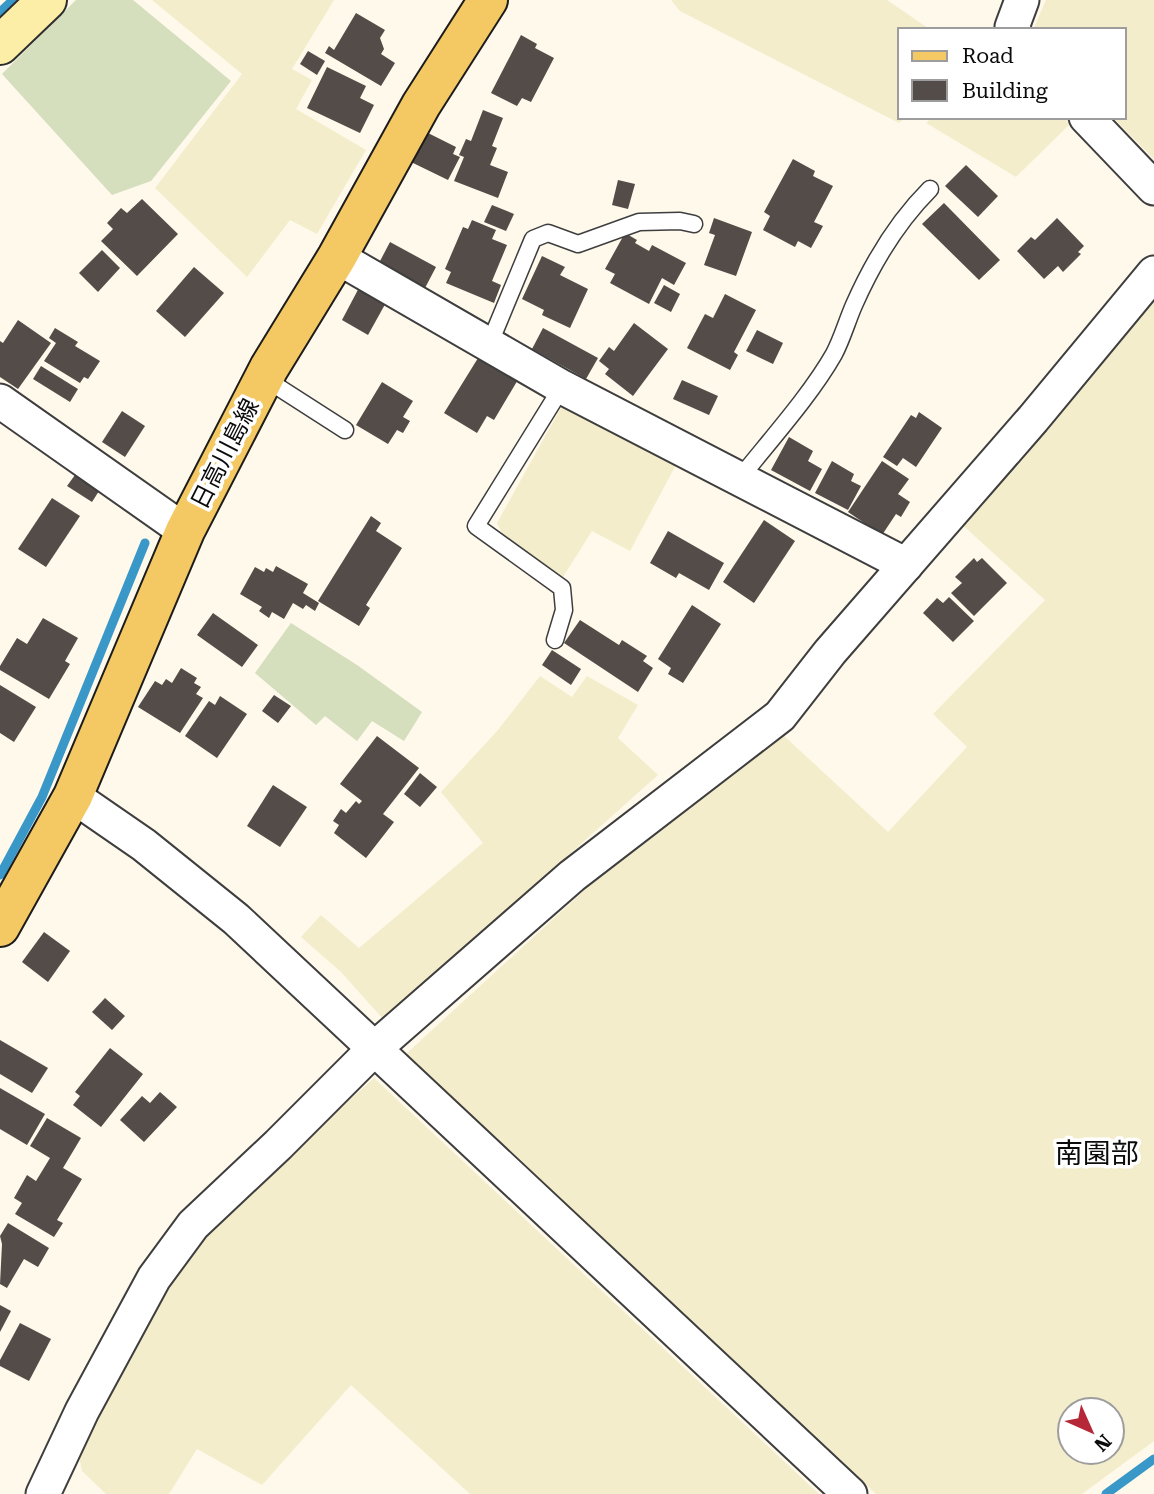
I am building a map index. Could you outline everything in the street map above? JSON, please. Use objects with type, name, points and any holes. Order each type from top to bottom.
[{"type":"main road","name":"日高川島線","points":[[0,927],[73,796],[185,531],[264,378],[337,257],[421,105],[488,0]]},
{"type":"street","points":[[0,45],[47,0]]},
{"type":"street","points":[[1013,28],[1022,0]]},
{"type":"street","points":[[1088,119],[1154,188]]},
{"type":"street","points":[[337,257],[562,387],[906,565]]},
{"type":"street","points":[[43,1494],[82,1411],[154,1278],[194,1225],[373,1049],[572,876],[780,716],[830,652],[1033,419],[1154,273]]},
{"type":"street","points":[[0,401],[185,531]]},
{"type":"street","points":[[73,796],[144,845],[236,919],[850,1494]]},
{"type":"lane","points":[[740,478],[834,354],[855,302],[883,248],[906,214],[930,189]]},
{"type":"lane","points":[[489,345],[533,239],[548,233],[578,244],[639,222],[680,221],[694,224]]},
{"type":"lane","points":[[264,378],[345,429]]},
{"type":"lane","points":[[555,640],[564,610],[562,589],[476,526],[562,387]]},
{"type":"shaded area","points":[[152,0],[334,0],[292,69],[312,80],[296,109],[366,150],[317,234],[290,220],[247,277],[155,188],[242,74]]},
{"type":"shaded area","points":[[671,0],[887,0],[928,28],[898,28],[898,119],[904,119],[899,123],[680,11]]},
{"type":"shaded area","points":[[1046,0],[1154,0],[1154,159],[1114,119],[1126,119],[1126,28],[1034,28]]},
{"type":"shaded area","points":[[931,119],[1066,119],[1070,124],[1016,177],[926,123]]},
{"type":"shaded area","points":[[1154,294],[1154,1441],[1126,1462],[1126,1396],[1056,1396],[1056,1466],[1120,1466],[1082,1494],[876,1494],[406,1054],[588,887],[782,734],[888,832],[967,747],[933,714],[1045,600],[958,521]]},
{"type":"shaded area","points":[[564,402],[677,463],[630,551],[592,531],[563,577],[503,535],[497,523]]},
{"type":"shaded area","points":[[540,676],[572,697],[587,676],[638,705],[618,738],[658,775],[384,1020],[341,972],[301,937],[321,915],[359,948],[483,843],[441,792],[498,730]]},
{"type":"shaded area","points":[[374,1078],[819,1494],[470,1494],[351,1385],[262,1485],[197,1449],[169,1494],[106,1494],[82,1471],[78,1452],[191,1241]]},
{"type":"green space","points":[[76,0],[133,0],[231,81],[151,181],[112,195],[2,74]]},
{"type":"green space","points":[[291,623],[357,665],[422,712],[404,741],[372,721],[357,741],[325,716],[316,725],[255,673]]},
{"type":"building","points":[[356,13],[385,30],[380,38],[384,49],[381,54],[395,63],[381,86],[325,53],[329,46],[334,50]]},
{"type":"building","points":[[521,35],[537,44],[535,48],[554,58],[531,102],[522,98],[517,106],[491,93]]},
{"type":"building","points":[[308,51],[325,61],[317,75],[300,64]]},
{"type":"building","points":[[327,67],[366,86],[360,98],[374,105],[360,133],[307,108]]},
{"type":"building","points":[[483,110],[503,118],[492,146],[497,148],[490,165],[508,172],[498,198],[454,181],[464,157],[459,155],[466,139],[471,141]]},
{"type":"building","points":[[426,132],[456,147],[453,154],[460,157],[448,180],[411,162]]},
{"type":"building","points":[[793,159],[815,171],[813,176],[833,186],[814,222],[823,226],[811,248],[798,241],[795,247],[763,230],[770,216],[764,212]]},
{"type":"building","points":[[966,165],[998,196],[978,217],[945,186]]},
{"type":"building","points":[[618,180],[635,184],[628,209],[612,205]]},
{"type":"building","points":[[142,199],[178,234],[137,276],[101,241],[113,229],[107,223],[121,208],[127,213]]},
{"type":"building","points":[[944,203],[1000,260],[979,280],[922,224]]},
{"type":"building","points":[[492,205],[514,214],[506,231],[484,222]]},
{"type":"building","points":[[714,218],[752,232],[736,276],[704,265],[715,235],[709,233]]},
{"type":"building","points":[[1057,218],[1084,246],[1078,252],[1081,254],[1063,272],[1058,266],[1044,279],[1017,251],[1031,237],[1035,240]]},
{"type":"building","points":[[472,220],[496,230],[492,239],[507,245],[492,281],[501,285],[494,303],[446,283],[451,272],[445,269],[463,227],[468,229]]},
{"type":"building","points":[[625,233],[649,251],[652,245],[686,263],[674,285],[662,278],[649,304],[610,283],[615,274],[605,269]]},
{"type":"building","points":[[390,242],[436,267],[425,288],[379,263]]},
{"type":"building","points":[[102,250],[120,268],[98,292],[79,273]]},
{"type":"building","points":[[542,256],[565,267],[560,275],[588,289],[570,328],[542,315],[544,310],[522,299]]},
{"type":"building","points":[[194,267],[224,293],[185,337],[156,311]]},
{"type":"building","points":[[361,284],[388,299],[368,335],[342,320]]},
{"type":"building","points":[[664,285],[680,294],[671,312],[654,303]]},
{"type":"building","points":[[725,294],[756,310],[734,352],[738,355],[730,370],[687,348],[705,314],[713,318]]},
{"type":"building","points":[[18,320],[51,343],[18,389],[0,377],[0,341],[3,343]]},
{"type":"building","points":[[634,323],[668,349],[633,396],[605,374],[609,369],[599,361],[609,347],[614,351]]},
{"type":"building","points":[[55,328],[78,342],[75,346],[100,361],[88,379],[84,377],[80,383],[44,361],[56,343],[49,338]]},
{"type":"building","points":[[543,328],[598,358],[586,379],[532,349]]},
{"type":"building","points":[[757,330],[783,343],[773,364],[746,351]]},
{"type":"building","points":[[483,350],[519,378],[494,420],[487,416],[477,433],[444,413]]},
{"type":"building","points":[[41,366],[78,389],[70,402],[33,379]]},
{"type":"building","points":[[682,380],[718,396],[709,415],[673,399]]},
{"type":"building","points":[[382,382],[413,401],[403,417],[410,421],[403,433],[397,430],[388,444],[356,425]]},
{"type":"building","points":[[122,411],[145,426],[125,457],[102,442]]},
{"type":"building","points":[[919,412],[942,428],[916,467],[903,458],[897,466],[883,457],[911,415],[916,418]]},
{"type":"building","points":[[789,437],[813,451],[808,461],[822,469],[810,491],[771,470]]},
{"type":"building","points":[[832,461],[854,474],[851,481],[861,486],[848,510],[815,493]]},
{"type":"building","points":[[882,461],[909,479],[898,494],[910,502],[901,517],[896,514],[882,535],[848,512]]},
{"type":"building","points":[[75,475],[99,491],[92,502],[67,486]]},
{"type":"building","points":[[52,498],[80,516],[46,567],[18,549]]},
{"type":"building","points":[[371,516],[381,523],[376,531],[402,548],[366,605],[370,608],[359,626],[318,601]]},
{"type":"building","points":[[764,520],[795,541],[754,603],[723,582]]},
{"type":"building","points":[[668,531],[724,563],[709,590],[679,573],[676,578],[650,563]]},
{"type":"building","points":[[974,558],[977,562],[982,558],[1007,583],[974,616],[951,593],[962,583],[955,577]]},
{"type":"building","points":[[276,566],[308,584],[303,593],[319,603],[315,611],[306,605],[303,609],[293,603],[284,619],[272,612],[269,618],[259,611],[262,607],[240,594],[255,567],[264,572],[266,568],[273,572]]},
{"type":"building","points":[[949,597],[974,621],[953,642],[923,613],[937,598],[943,603]]},
{"type":"building","points":[[692,605],[721,624],[683,683],[668,674],[671,668],[658,659]]},
{"type":"building","points":[[213,613],[258,645],[242,667],[197,635]]},
{"type":"building","points":[[43,618],[78,638],[65,661],[70,664],[49,699],[0,670],[17,638],[27,644]]},
{"type":"building","points":[[580,620],[619,645],[622,640],[647,656],[643,661],[653,668],[638,692],[564,643]]},
{"type":"building","points":[[552,650],[581,669],[571,685],[542,665]]},
{"type":"building","points":[[181,668],[197,678],[194,683],[201,687],[196,694],[203,698],[180,733],[138,707],[155,681],[162,685],[166,679],[172,683]]},
{"type":"building","points":[[0,685],[36,707],[14,742],[0,733]]},
{"type":"building","points":[[274,695],[291,706],[278,723],[262,711]]},
{"type":"building","points":[[220,696],[247,714],[217,758],[185,736],[209,701],[215,705]]},
{"type":"building","points":[[377,736],[419,768],[383,814],[394,822],[366,858],[334,833],[339,825],[333,821],[341,809],[346,813],[356,801],[359,804],[362,801],[340,784]]},
{"type":"building","points":[[420,773],[437,787],[420,807],[404,794]]},
{"type":"building","points":[[273,785],[307,807],[280,847],[247,826]]},
{"type":"building","points":[[44,932],[70,951],[48,982],[22,962]]},
{"type":"building","points":[[105,998],[125,1016],[112,1030],[92,1012]]},
{"type":"building","points":[[0,1040],[48,1068],[32,1093],[0,1074]]},
{"type":"building","points":[[110,1048],[143,1074],[101,1127],[73,1105],[80,1096],[75,1092]]},
{"type":"building","points":[[0,1088],[45,1114],[27,1145],[0,1129]]},
{"type":"building","points":[[160,1092],[177,1107],[144,1142],[120,1120],[142,1096],[150,1103]]},
{"type":"building","points":[[47,1118],[81,1138],[63,1168],[82,1179],[57,1220],[63,1223],[54,1237],[15,1214],[22,1203],[14,1198],[27,1175],[36,1181],[50,1158],[30,1146]]},
{"type":"building","points":[[8,1223],[49,1248],[38,1267],[24,1259],[7,1288],[0,1284],[0,1236]]},
{"type":"building","points":[[0,1305],[11,1311],[0,1332]]},
{"type":"building","points":[[20,1323],[51,1339],[29,1381],[0,1366],[0,1360]]},
{"type":"waterway","points":[[0,12],[13,0]]},
{"type":"waterway","points":[[0,875],[42,797],[145,543]]},
{"type":"waterway","points":[[1106,1494],[1154,1459]]},
{"type":"district","name":"南園部","points":[[1097,1153]]}]
